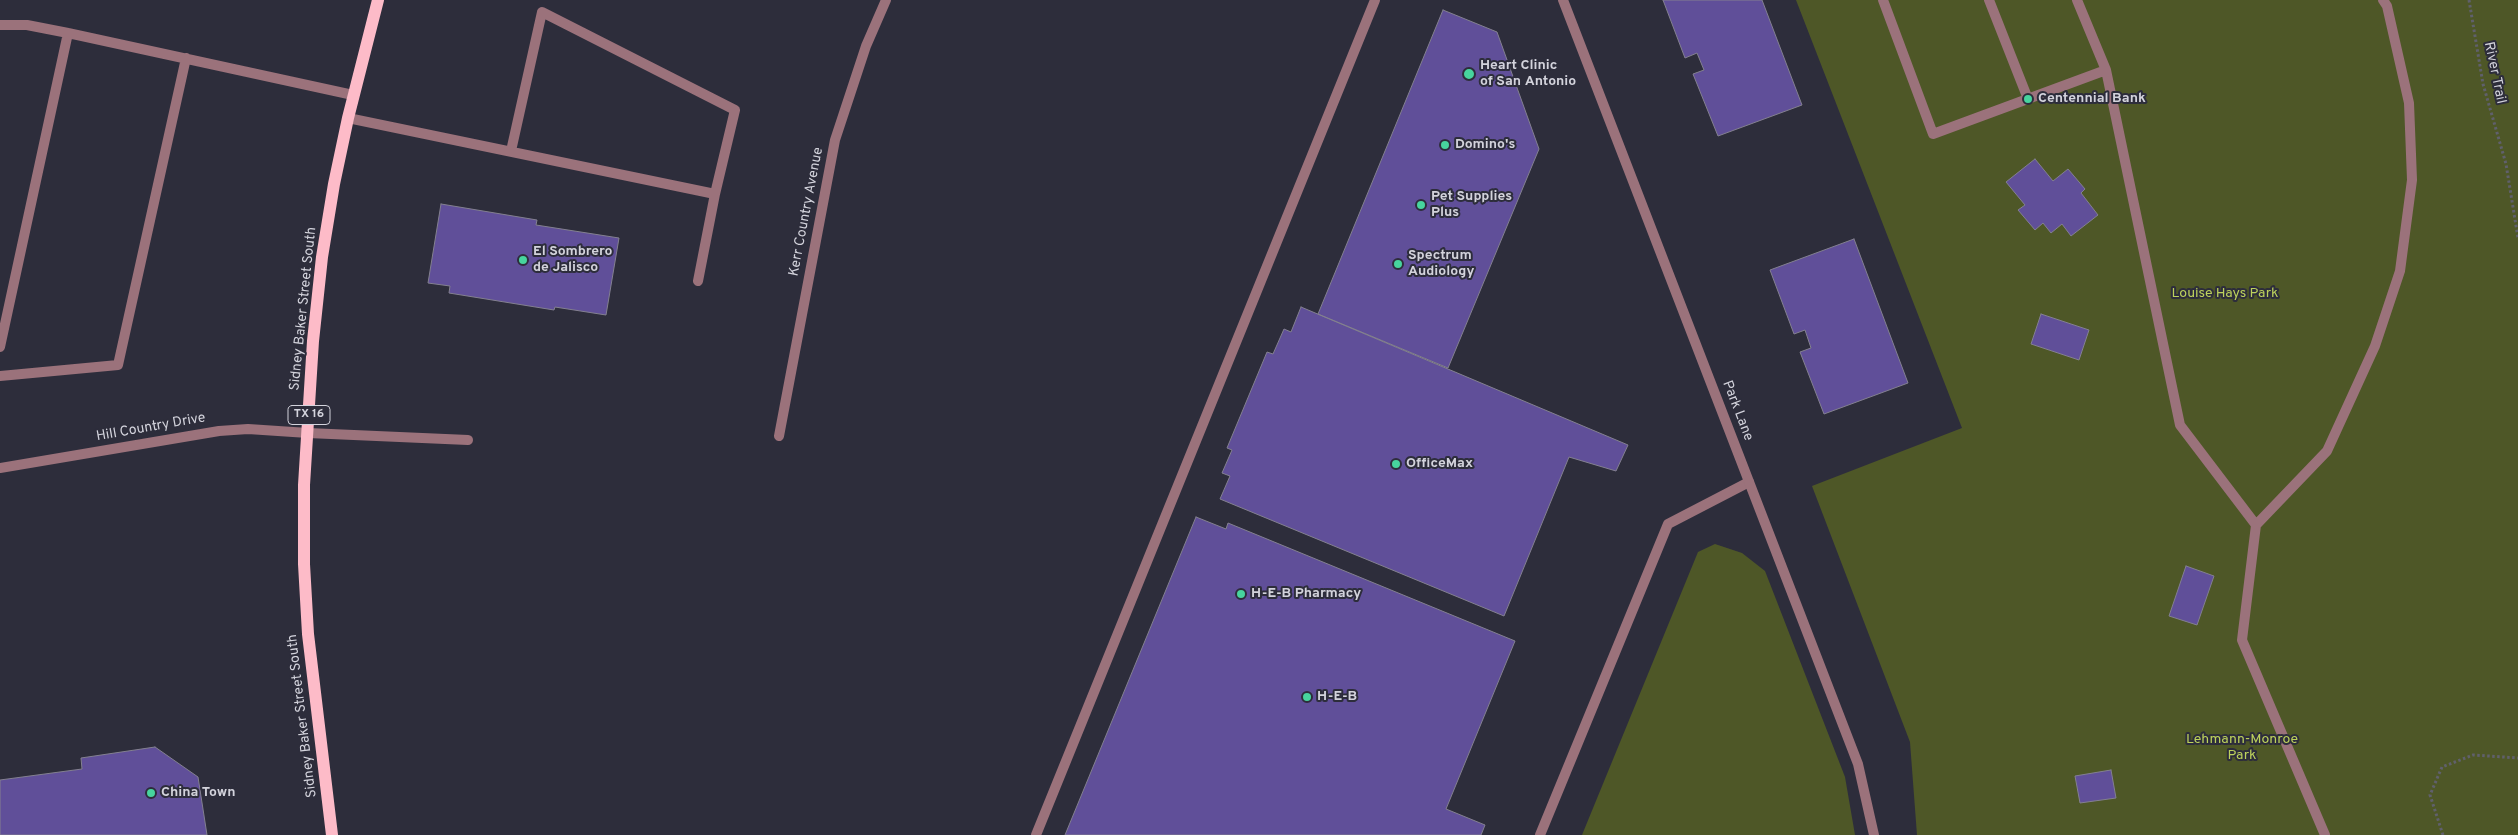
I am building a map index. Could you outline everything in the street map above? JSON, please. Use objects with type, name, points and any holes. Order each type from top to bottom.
[{"type":"main road","name":"Sidney Baker Street South","points":[[332,835],[308,634],[304,564],[304,485],[322,257],[334,184],[353,95],[378,0]]},
{"type":"street","name":"Kerr Country Avenue","points":[[779,436],[835,140],[866,46],[886,0]]},
{"type":"street","points":[[1036,835],[1376,0]]},
{"type":"street","name":"Park Lane","points":[[1563,0],[1858,764],[1874,835]]},
{"type":"street","points":[[1883,0],[1933,134],[2106,70]]},
{"type":"street","points":[[1989,0],[2028,99]]},
{"type":"street","points":[[2077,0],[2106,70],[2180,425],[2256,525]]},
{"type":"street","points":[[2325,835],[2242,640],[2256,525],[2327,451],[2375,346],[2400,271],[2412,180],[2409,103],[2387,6],[2383,0]]},
{"type":"street","points":[[511,151],[542,12],[735,110],[715,194],[698,281]]},
{"type":"street","points":[[0,25],[27,25],[68,33],[353,95]]},
{"type":"street","points":[[0,347],[68,33]]},
{"type":"street","points":[[0,376],[118,365],[186,58]]},
{"type":"street","points":[[348,118],[715,194]]},
{"type":"street","name":"Hill Country Drive","points":[[0,468],[218,431],[248,429],[468,440]]},
{"type":"street","points":[[1540,835],[1668,524],[1749,482]]},
{"type":"path","name":"River Trail","points":[[2469,0],[2483,84],[2506,164],[2518,238]]},
{"type":"path","points":[[2443,835],[2430,795],[2442,766],[2473,756],[2518,758]]},
{"type":"green space","name":"Louise Hays Park","points":[[1796,0],[2518,0],[2518,835],[1917,835],[1910,742],[1812,486],[1962,428]]},
{"type":"green space","points":[[1715,544],[1742,553],[1765,571],[1845,777],[1855,835],[1582,835],[1698,552]]},
{"type":"building","points":[[1663,0],[1762,0],[1802,105],[1718,136],[1693,74],[1704,70],[1697,53],[1685,58]]},
{"type":"building","points":[[1443,10],[1497,32],[1539,149],[1448,368],[1318,314]]},
{"type":"building","points":[[2035,159],[2053,181],[2068,169],[2085,189],[2081,193],[2098,215],[2071,236],[2062,224],[2051,233],[2043,223],[2035,230],[2018,210],[2025,205],[2006,182]]},
{"type":"building","name":"El Sombrero de Jalisco","points":[[441,204],[537,220],[536,225],[619,238],[606,315],[555,307],[554,310],[449,293],[450,286],[428,283]]},
{"type":"building","points":[[1854,239],[1908,383],[1824,414],[1800,352],[1811,348],[1805,330],[1794,334],[1770,270]]},
{"type":"building","name":"OfficeMax","points":[[1301,307],[1628,445],[1616,471],[1569,457],[1504,616],[1220,499],[1230,476],[1222,473],[1232,450],[1227,448],[1267,352],[1273,354],[1284,329],[1291,332]]},
{"type":"building","points":[[2041,314],[2089,330],[2079,360],[2031,344]]},
{"type":"building","name":"H-E-B","points":[[1196,517],[1226,529],[1228,523],[1515,641],[1446,809],[1485,825],[1481,835],[1065,835]]},
{"type":"building","points":[[2186,566],[2214,576],[2197,625],[2169,616]]},
{"type":"building","points":[[155,747],[198,777],[207,835],[0,835],[0,780],[82,769],[81,758]]},
{"type":"building","points":[[2111,770],[2116,798],[2080,803],[2075,776]]},
{"type":"place","name":"Heart Clinic of San Antonio","points":[[1469,74]]},
{"type":"place","name":"Centennial Bank","points":[[2028,99]]},
{"type":"place","name":"Domino's","points":[[1445,145]]},
{"type":"place","name":"Pet Supplies Plus","points":[[1421,205]]},
{"type":"place","name":"El Sombrero de Jalisco","points":[[523,260]]},
{"type":"place","name":"Spectrum Audiology","points":[[1398,264]]},
{"type":"place","name":"OfficeMax","points":[[1396,464]]},
{"type":"place","name":"H-E-B Pharmacy","points":[[1241,594]]},
{"type":"place","name":"H-E-B","points":[[1307,697]]},
{"type":"place","name":"China Town","points":[[151,793]]},
{"type":"park label","name":"Lehmann-Monroe Park","points":[[2242,748]]}]
